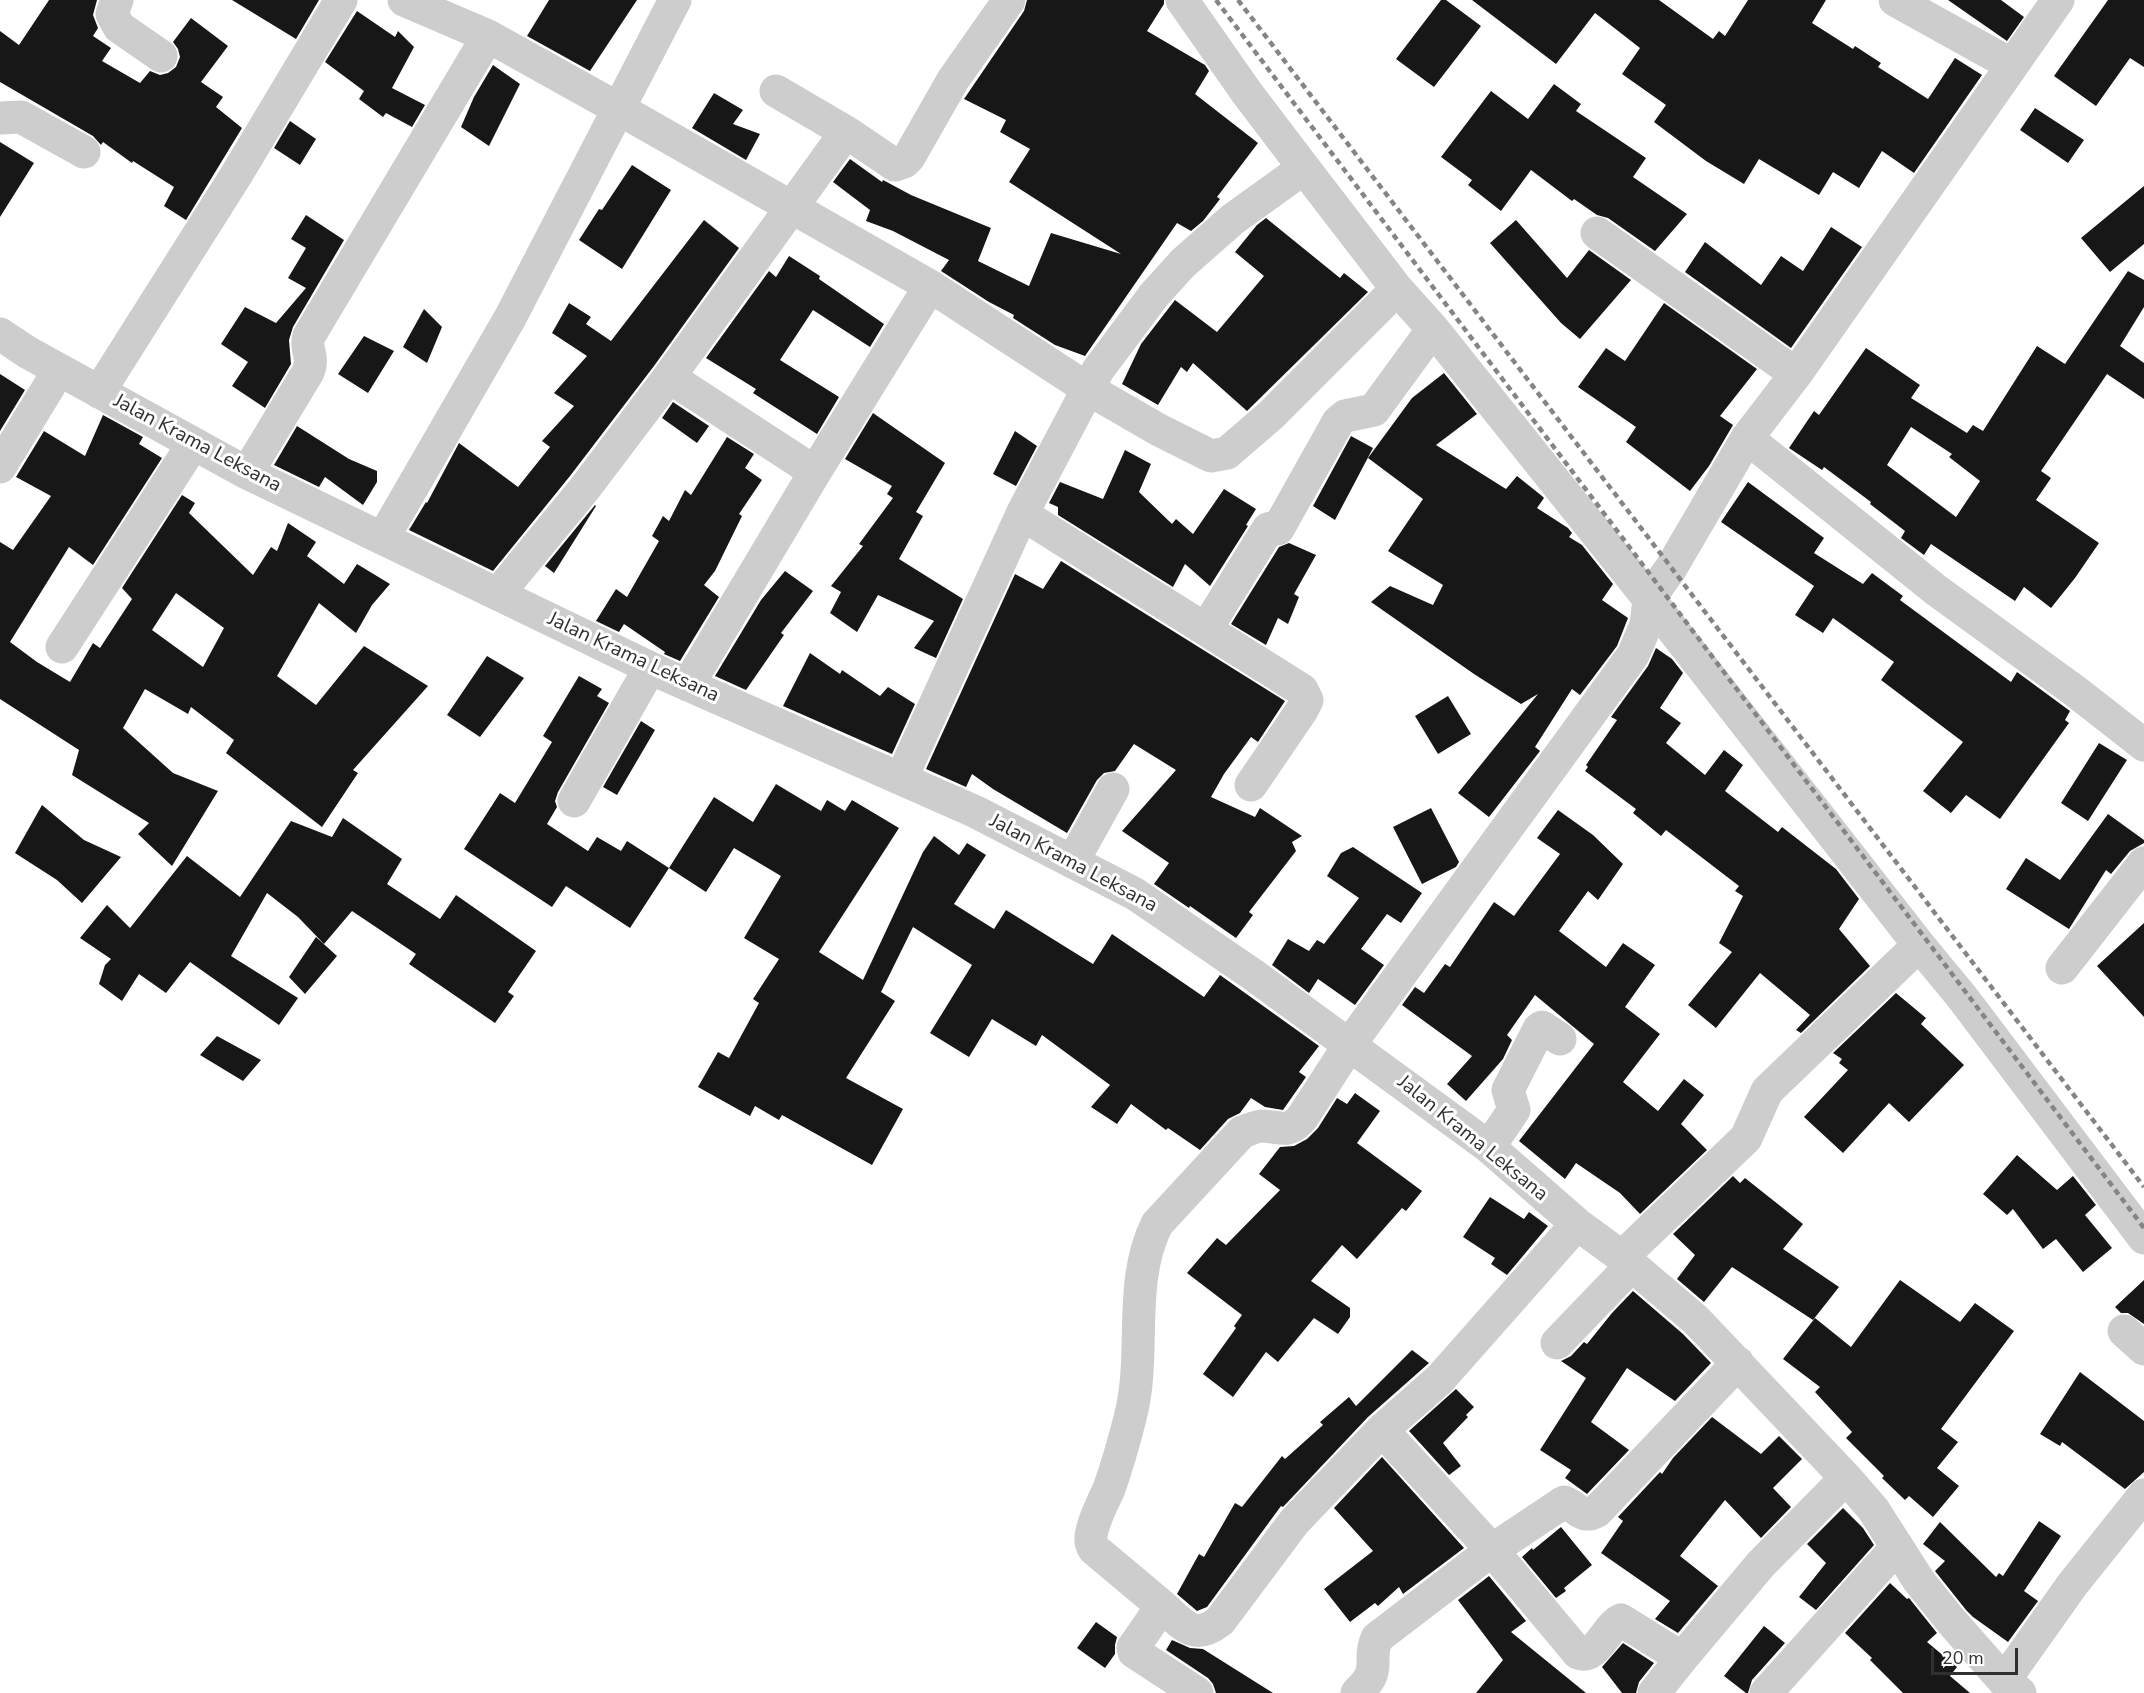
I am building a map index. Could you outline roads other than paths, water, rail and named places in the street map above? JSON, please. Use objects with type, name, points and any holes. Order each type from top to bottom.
[{"type":"street","points":[[117,0],[112,15],[120,27],[161,57]]},
{"type":"street","points":[[99,392],[235,177],[341,0]]},
{"type":"street","points":[[404,0],[488,36],[619,109],[930,286],[1088,389],[1159,430],[1212,456],[1227,453],[1271,415],[1397,289]]},
{"type":"street","points":[[383,538],[510,318],[675,0]]},
{"type":"street","points":[[776,91],[846,132],[895,165],[904,162],[925,131],[953,80],[1009,0]]},
{"type":"street","points":[[1182,0],[1247,93],[1397,289],[1432,329],[1649,599],[1918,945],[1962,997],[2144,1238]]},
{"type":"street","points":[[1894,0],[2012,65]]},
{"type":"street","points":[[1577,1224],[1440,1379],[1382,1430],[1293,1522],[1220,1621],[1210,1629],[1198,1631],[1184,1625],[1094,1549],[1090,1540],[1092,1529],[1109,1487],[1138,1380],[1142,1278],[1150,1238],[1157,1224],[1242,1132],[1260,1126],[1285,1129],[1294,1127],[1350,1044],[1633,655],[1646,625],[1649,599],[1671,568],[1747,438],[1796,374],[2058,0]]},
{"type":"street","points":[[247,473],[308,372],[311,357],[307,346],[309,336],[488,36]]},
{"type":"street","points":[[0,118],[21,117],[84,152]]},
{"type":"street","points":[[498,594],[585,488],[669,377],[846,132]]},
{"type":"street","points":[[901,779],[1022,513],[1098,370],[1140,313],[1183,262],[1233,219],[1305,168]]},
{"type":"street","points":[[1597,233],[1796,374]]},
{"type":"street","points":[[688,685],[815,472],[930,286]]},
{"type":"street","points":[[1206,629],[1268,529],[1278,529],[1338,422],[1345,416],[1374,410],[1432,329]]},
{"type":"street","name":"Jalan Krama Leksana","points":[[0,334],[99,392],[247,473],[650,668],[976,812],[1135,894],[1350,1044],[1489,1147],[1577,1224],[1627,1262],[1696,1320],[1873,1509],[1919,1581],[1952,1622],[2012,1687]]},
{"type":"street","points":[[0,467],[60,370]]},
{"type":"street","points":[[669,377],[815,472]]},
{"type":"street","points":[[1747,438],[1936,590],[2075,691],[2144,745]]},
{"type":"street","points":[[62,647],[193,444]]},
{"type":"street","points":[[1022,513],[1302,690],[1307,700],[1302,710],[1251,785]]},
{"type":"street","points":[[574,801],[650,668]]},
{"type":"street","points":[[1073,861],[1113,789]]},
{"type":"street","points":[[2062,968],[2144,863]]},
{"type":"street","points":[[1557,1343],[1627,1262],[1749,1133],[1767,1091],[1918,945]]},
{"type":"street","points":[[1489,1147],[1512,1114],[1514,1106],[1508,1090],[1539,1029],[1542,1027],[1547,1029],[1560,1039]]},
{"type":"street","points":[[1357,1693],[1366,1684],[1372,1672],[1372,1649],[1377,1638],[1492,1550],[1563,1502],[1583,1514],[1588,1515],[1597,1511],[1738,1363]]},
{"type":"street","points":[[1382,1430],[1492,1550],[1578,1653],[1582,1655],[1590,1653],[1614,1624],[1621,1620],[1682,1658]]},
{"type":"street","points":[[1654,1693],[1761,1564],[1846,1478]]},
{"type":"street","points":[[2012,1687],[2072,1585],[2144,1495]]},
{"type":"street","points":[[1766,1693],[1897,1547]]},
{"type":"street","points":[[1162,1606],[1133,1648],[1134,1652],[1197,1693]]},
{"type":"railway","points":[[1216,0],[2144,1228]]},
{"type":"railway","points":[[1238,0],[2144,1187]]}]
